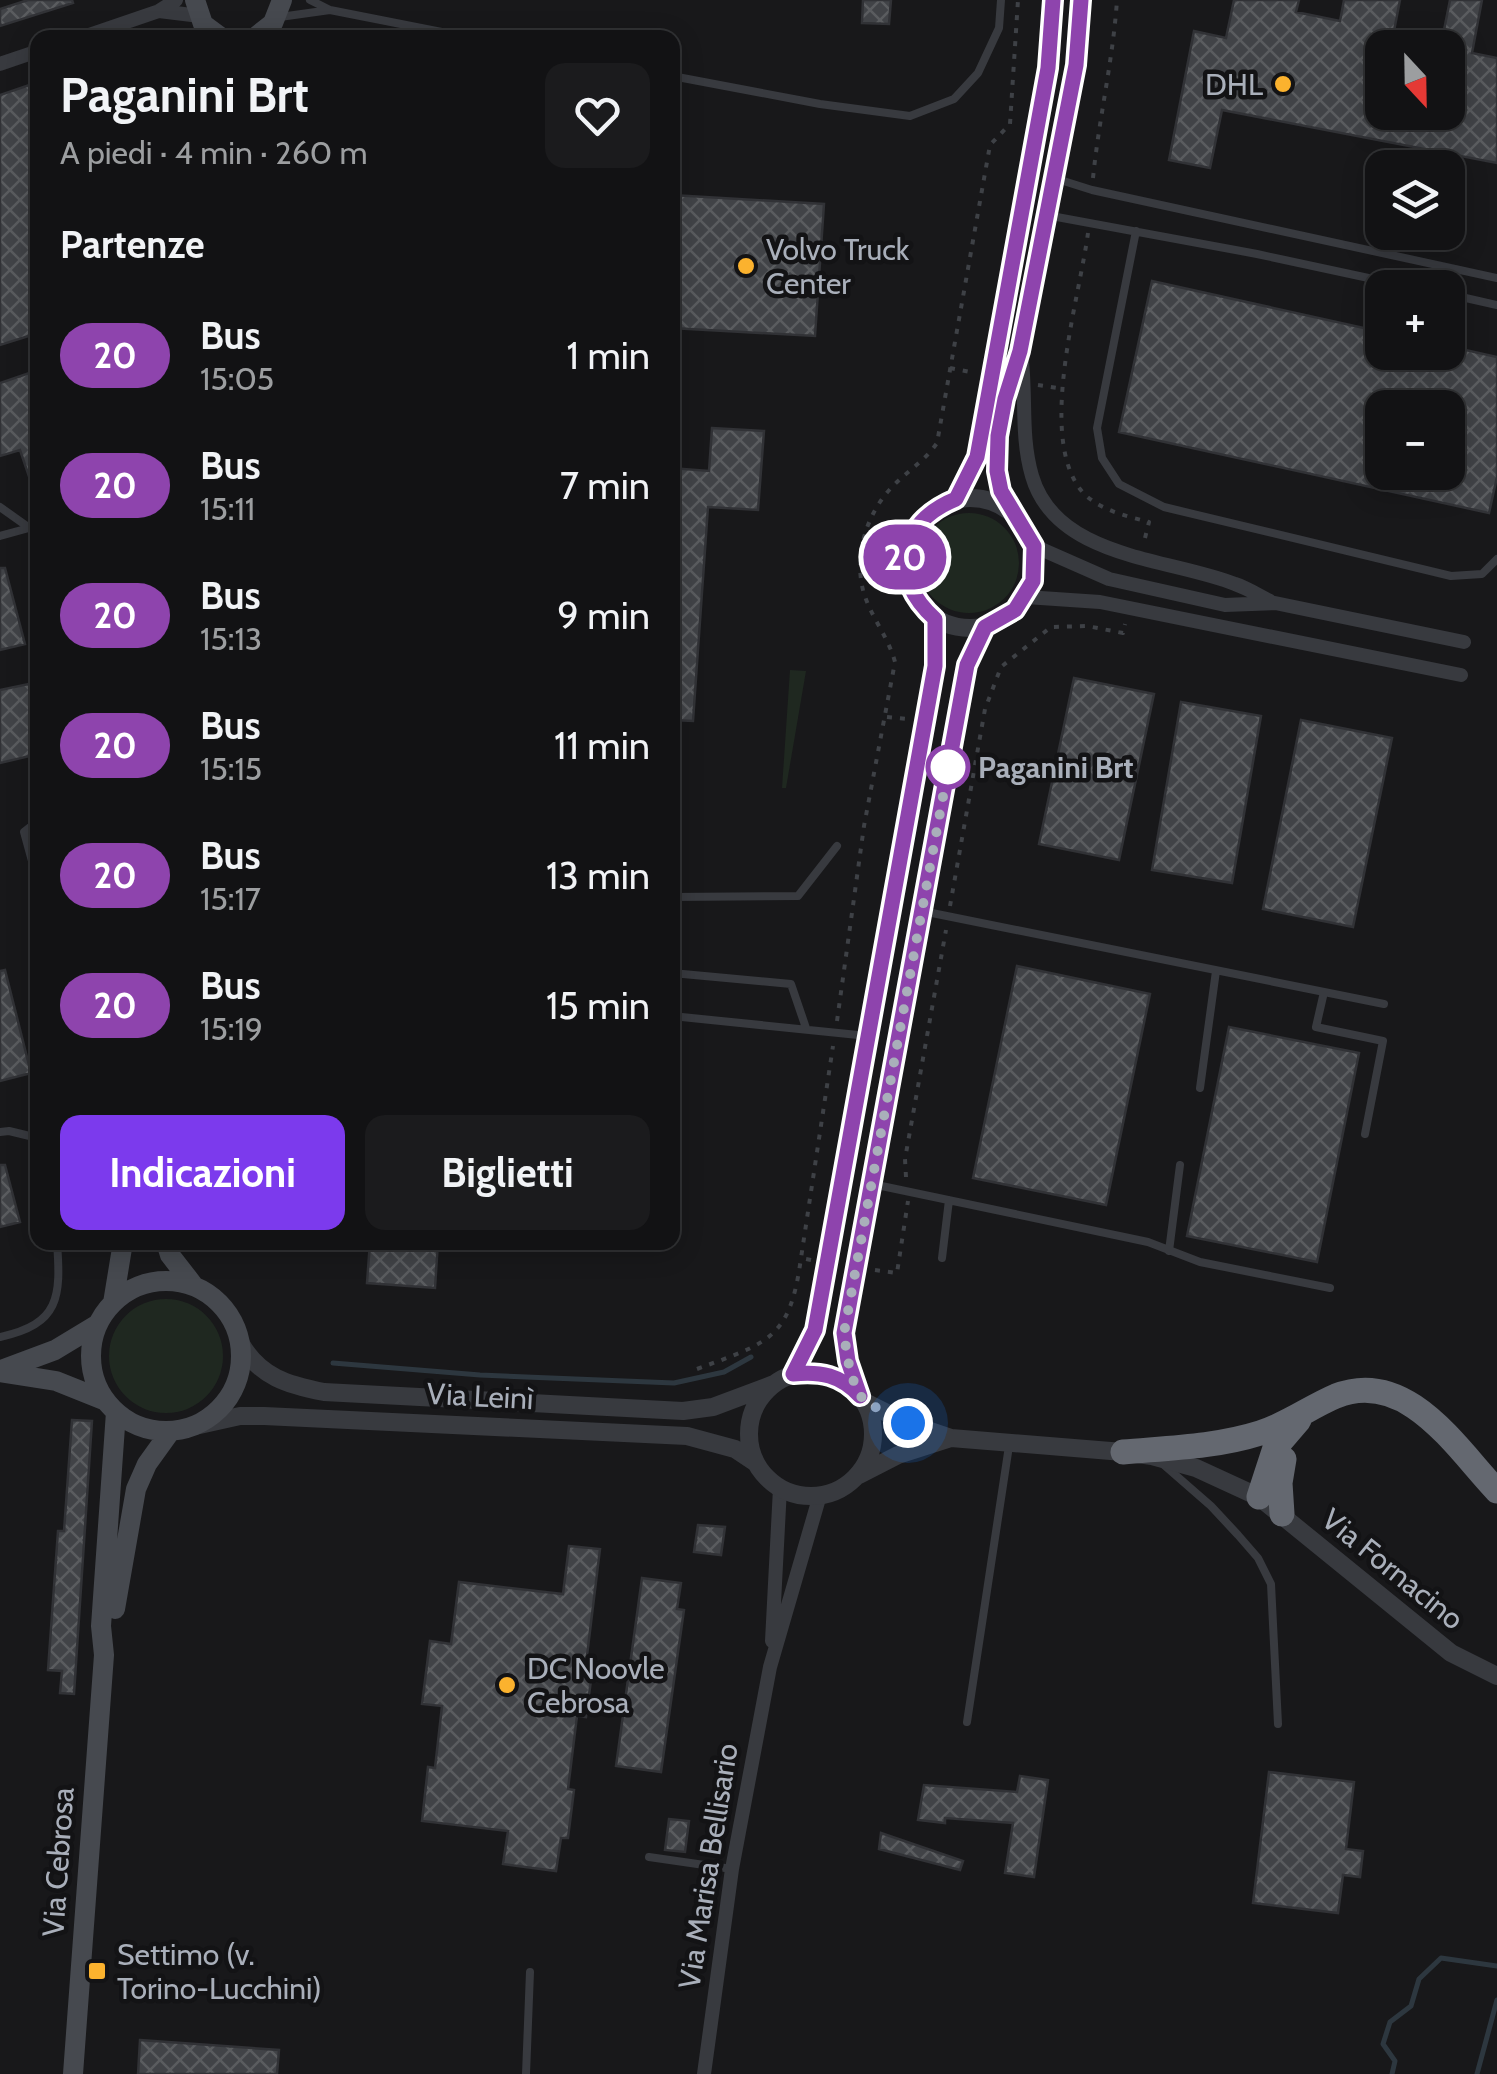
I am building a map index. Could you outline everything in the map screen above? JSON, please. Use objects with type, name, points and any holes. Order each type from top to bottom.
[{"type":"highway","points":[[1123,1452],[1231,1441],[1302,1416],[1340,1394],[1380,1392],[1399,1398],[1430,1418],[1497,1491]]},
{"type":"highway","points":[[1258,1497],[1275,1448],[1302,1416]]},
{"type":"highway","points":[[1282,1514],[1284,1440]]},
{"type":"main road","points":[[266,30],[279,8]]},
{"type":"main road","points":[[113,1303],[122,1250]]},
{"type":"main road","points":[[168,1250],[194,1286]]},
{"type":"main road","points":[[0,1371],[56,1380],[111,1407],[132,1423],[170,1432],[195,1426],[218,1412],[238,1381],[241,1344],[233,1320],[216,1300],[194,1286],[173,1281],[151,1282],[130,1290],[113,1303],[98,1324],[91,1364],[96,1384],[111,1407]]},
{"type":"main road","points":[[0,1371],[56,1350],[98,1324]]},
{"type":"main road","name":"Via Cebrosa","points":[[104,1655],[101,1626],[114,1483],[111,1407]]},
{"type":"main road","name":"Via Cebrosa","points":[[73,2074],[104,1655],[136,1489],[147,1464],[170,1432]]},
{"type":"street","points":[[103,30],[159,11],[176,0]]},
{"type":"street","points":[[956,499],[977,457],[1048,68],[1053,0]]},
{"type":"street","points":[[1011,512],[997,471],[998,436],[1020,351],[1076,65],[1081,0]]},
{"type":"street","points":[[159,11],[208,25]]},
{"type":"street","points":[[0,64],[30,55]]},
{"type":"street","points":[[1020,351],[1025,382],[1022,434],[1033,480],[1054,515],[1096,544],[1233,583],[1275,603],[1464,642]]},
{"type":"street","points":[[956,499],[994,502],[1011,512],[1025,527],[1034,546],[1033,581],[1026,597],[1001,620],[985,627],[951,626],[935,619],[918,604],[908,585],[904,563],[908,541],[918,522],[935,507],[956,499]]},
{"type":"street","points":[[1034,546],[1108,580],[1225,605],[1275,603]]},
{"type":"street","points":[[1026,597],[1100,602],[1461,675]]},
{"type":"street","points":[[793,1374],[815,1330],[935,666],[935,619]]},
{"type":"street","points":[[856,1477],[868,1460],[873,1441],[872,1421],[848,1361],[844,1333],[967,665],[985,627]]},
{"type":"street","name":"Via Leinì","points":[[241,1344],[251,1361],[267,1374],[291,1386],[324,1392],[683,1411],[714,1407],[774,1384]]},
{"type":"street","points":[[951,1438],[898,1456],[840,1489],[820,1495],[800,1495],[780,1488],[756,1463],[749,1438],[751,1417],[760,1398],[774,1384],[793,1374],[814,1372],[834,1376],[852,1386],[862,1399],[908,1423],[951,1438],[1152,1456],[1196,1468],[1258,1497]]},
{"type":"street","name":"Via Leinì","points":[[195,1426],[240,1416],[264,1416],[687,1436],[736,1448],[756,1463]]},
{"type":"street","name":"Via Marisa Bellisario","points":[[770,1667],[780,1488]]},
{"type":"street","name":"Via Marisa Bellisario","points":[[704,2074],[732,1869],[770,1667],[820,1495]]},
{"type":"street","name":"Via Fornacino","points":[[1258,1497],[1451,1654],[1497,1676]]},
{"type":"lane","points":[[310,0],[330,10]]},
{"type":"lane","points":[[680,78],[820,104],[910,116],[954,98],[978,73],[1000,28],[1002,0]]},
{"type":"lane","points":[[279,8],[330,10],[431,30]]},
{"type":"lane","points":[[1054,178],[1092,190],[1497,278]]},
{"type":"lane","points":[[1046,215],[1365,278]]},
{"type":"lane","points":[[1136,231],[1097,428],[1102,458],[1120,484],[1164,507],[1450,576],[1482,574],[1497,559]]},
{"type":"lane","points":[[1465,298],[1497,305]]},
{"type":"lane","points":[[0,506],[28,528]]},
{"type":"lane","points":[[0,536],[28,528]]},
{"type":"lane","points":[[30,827],[24,832],[30,854]]},
{"type":"lane","points":[[680,896],[798,896],[836,846]]},
{"type":"lane","points":[[922,911],[1384,1004]]},
{"type":"lane","points":[[1200,1088],[1216,970]]},
{"type":"lane","points":[[680,974],[791,984],[806,1028]]},
{"type":"lane","points":[[1324,992],[1316,1028],[1383,1041],[1365,1134]]},
{"type":"lane","points":[[680,1017],[868,1036]]},
{"type":"lane","points":[[0,1132],[30,1136]]},
{"type":"lane","points":[[1169,1250],[1180,1166]]},
{"type":"lane","points":[[872,1184],[1148,1242],[1200,1262],[1330,1288]]},
{"type":"lane","points":[[942,1258],[949,1200]]},
{"type":"lane","points":[[0,1337],[28,1331],[56,1304],[60,1284],[58,1250]]},
{"type":"lane","points":[[967,1722],[1010,1442]]},
{"type":"lane","points":[[1152,1456],[1212,1506],[1258,1558],[1271,1584],[1278,1724]]},
{"type":"lane","points":[[649,1857],[732,1869]]},
{"type":"lane","points":[[526,2074],[530,1972]]},
{"type":"path","points":[[697,1369],[743,1352],[784,1325],[796,1296],[864,826],[894,662],[889,642],[862,588],[864,536],[874,508],[893,485],[923,462],[937,443],[990,145],[1010,124],[1018,0]]},
{"type":"path","points":[[1092,190],[1117,0]]},
{"type":"path","points":[[1089,222],[1062,396],[1064,459],[1082,492],[1102,506],[1149,522],[1140,559]]},
{"type":"path","points":[[868,1269],[897,1273],[908,1213],[905,1159],[984,709],[1001,667],[1051,627],[1087,626],[1123,633],[1128,608]]},
{"type":"path","points":[[801,1258],[827,1263]]},
{"type":"shaded area","points":[[969,513],[997,521],[1011,535],[1019,563],[1011,591],[997,605],[969,613],[941,605],[927,591],[919,563],[927,535],[941,521]]},
{"type":"shaded area","points":[[790,670],[806,671],[786,788],[782,788]]},
{"type":"shaded area","points":[[166,1299],[188,1303],[207,1315],[219,1334],[223,1356],[219,1378],[207,1397],[188,1409],[166,1413],[144,1409],[125,1397],[113,1378],[109,1356],[113,1334],[125,1315],[144,1303]]},
{"type":"building","points":[[28,0],[73,3],[0,26],[0,9]]},
{"type":"building","points":[[863,0],[891,0],[889,24],[862,23]]},
{"type":"building","name":"DHL","points":[[1234,0],[1299,0],[1296,12],[1340,21],[1344,0],[1400,0],[1394,30],[1365,30],[1365,130],[1465,130],[1465,30],[1444,30],[1450,0],[1482,0],[1472,53],[1497,58],[1497,163],[1465,157],[1465,150],[1430,150],[1222,110],[1210,168],[1169,160],[1194,31],[1226,38]]},
{"type":"building","points":[[30,85],[30,336],[0,345],[0,95]]},
{"type":"building","name":"Volvo Truck Center","points":[[680,195],[824,204],[815,336],[680,328]]},
{"type":"building","points":[[1152,281],[1365,328],[1365,370],[1465,370],[1465,350],[1497,357],[1497,477],[1489,513],[1384,490],[1465,490],[1465,390],[1365,390],[1365,486],[1119,432]]},
{"type":"building","points":[[30,373],[30,479],[20,450],[0,456],[0,383]]},
{"type":"building","points":[[712,428],[764,431],[758,510],[708,507],[693,721],[680,720],[680,469],[709,471]]},
{"type":"building","points":[[0,568],[5,568],[25,644],[0,650]]},
{"type":"building","points":[[1074,678],[1154,694],[1119,860],[1039,844]]},
{"type":"building","points":[[30,684],[30,756],[0,763],[0,690]]},
{"type":"building","points":[[1181,702],[1261,716],[1232,883],[1152,870]]},
{"type":"building","points":[[1301,720],[1392,738],[1353,927],[1263,909]]},
{"type":"building","points":[[1017,966],[1150,994],[1106,1205],[973,1178]]},
{"type":"building","points":[[5,970],[30,1073],[0,1081],[0,971]]},
{"type":"building","points":[[1229,1027],[1359,1053],[1317,1262],[1187,1236]]},
{"type":"building","points":[[0,1165],[5,1165],[20,1222],[0,1227]]},
{"type":"building","points":[[369,1250],[437,1250],[435,1288],[367,1283]]},
{"type":"building","points":[[72,1420],[92,1421],[74,1694],[60,1693],[62,1671],[48,1670],[58,1531],[64,1531]]},
{"type":"building","points":[[698,1525],[725,1527],[721,1555],[694,1552]]},
{"type":"building","name":"DC Noovle Cebrosa","points":[[569,1546],[600,1549],[585,1672],[592,1673],[586,1717],[577,1716],[568,1789],[574,1790],[568,1838],[561,1838],[556,1871],[503,1864],[508,1831],[422,1821],[428,1767],[435,1768],[442,1706],[422,1704],[430,1641],[451,1644],[459,1582],[563,1594]]},
{"type":"building","points":[[642,1578],[681,1583],[677,1609],[684,1610],[661,1772],[616,1766]]},
{"type":"building","points":[[1269,1772],[1354,1782],[1346,1849],[1363,1851],[1360,1877],[1343,1875],[1338,1913],[1253,1903]]},
{"type":"building","points":[[1020,1776],[1048,1780],[1034,1877],[1005,1873],[1013,1823],[918,1820],[924,1785],[1017,1792]]},
{"type":"building","points":[[669,1819],[689,1821],[685,1852],[665,1850]]},
{"type":"building","points":[[881,1833],[963,1861],[960,1870],[879,1849]]},
{"type":"building","points":[[140,2040],[279,2050],[277,2074],[138,2074]]},
{"type":"waterway","points":[[333,1363],[480,1375],[674,1383],[724,1372],[751,1357]]},
{"type":"waterway","points":[[1392,2074],[1395,2061],[1383,2044],[1390,2022],[1411,2006],[1419,1979],[1441,1958],[1497,1966]]},
{"type":"waterway","points":[[1477,2074],[1497,2000]]},
{"type":"bus line","name":"20","points":[[1053,0],[1048,68],[977,457],[956,499],[935,507],[918,522],[908,541],[904,563],[908,585],[918,604],[935,619],[935,666],[815,1330],[808,1351],[793,1374],[814,1372],[834,1376],[852,1386],[860,1396],[848,1361],[844,1333],[967,665],[985,627],[1015,610],[1026,597],[1036,564],[1034,546],[1025,527],[1011,512],[1001,491],[998,436],[1020,351],[1076,65],[1081,0]]},
{"type":"place","name":"DHL","points":[[1283,84]]},
{"type":"place","name":"Volvo Truck Center","points":[[746,266]]},
{"type":"place","name":"Paganini Brt","points":[[948,767]]},
{"type":"place","name":"DC Noovle Cebrosa","points":[[507,1685]]},
{"type":"place","name":"Settimo (v. Torino-Lucchini)","points":[[97,1971]]},
{"type":"route","points":[[908,1423],[860,1396],[848,1361],[844,1333],[949,764],[948,767]]}]
